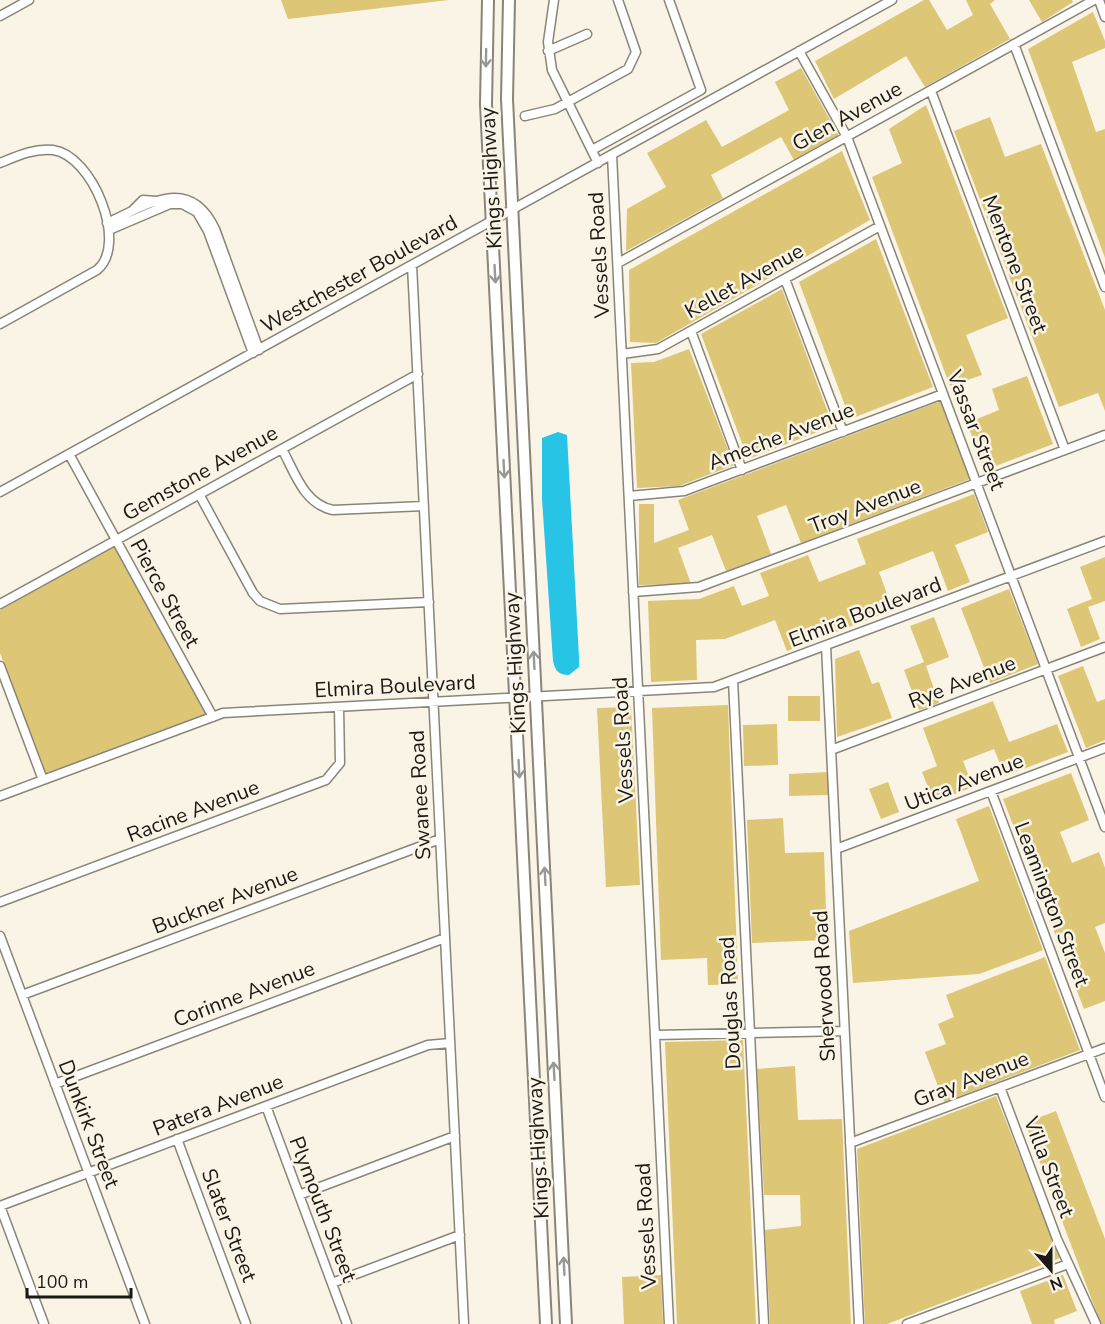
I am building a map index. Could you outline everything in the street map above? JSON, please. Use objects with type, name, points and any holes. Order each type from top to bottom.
[{"type":"main road","name":"Kings Highway","points":[[488,0],[485,63],[546,1324]]},
{"type":"main road","name":"Kings Highway","points":[[509,0],[506,63],[512,210],[566,1324]]},
{"type":"street","points":[[0,16],[29,0]]},
{"type":"street","points":[[554,0],[548,51],[555,79],[598,163]]},
{"type":"street","points":[[525,116],[555,109],[628,69],[634,61],[634,43],[618,0]]},
{"type":"street","points":[[592,150],[700,90],[669,0]]},
{"type":"street","name":"Westchester Boulevard","points":[[0,492],[892,0]]},
{"type":"street","name":"Glen Avenue","points":[[618,263],[1094,0]]},
{"type":"street","points":[[1099,0],[1105,17]]},
{"type":"street","points":[[548,51],[587,34]]},
{"type":"street","points":[[1014,44],[1105,287]]},
{"type":"street","name":"Vassar Street","points":[[800,51],[847,137],[1105,827]]},
{"type":"street","name":"Mentone Street","points":[[930,91],[1065,450]]},
{"type":"street","points":[[0,163],[27,152],[40,150],[54,150],[74,158],[91,178],[108,226],[111,246],[101,267],[0,324]]},
{"type":"street","name":"Vessels Road","points":[[612,155],[669,1324]]},
{"type":"street","points":[[130,215],[143,200],[156,201],[170,197],[189,203],[210,228],[256,351]]},
{"type":"street","points":[[108,226],[130,215],[170,204],[189,203]]},
{"type":"street","name":"Kellet Avenue","points":[[622,354],[648,352],[691,331],[880,226]]},
{"type":"street","name":"Swanee Road","points":[[412,265],[464,1324]]},
{"type":"street","points":[[785,279],[843,432]]},
{"type":"street","points":[[691,331],[742,470]]},
{"type":"street","name":"Gemstone Avenue","points":[[0,604],[418,374]]},
{"type":"street","name":"Ameche Avenue","points":[[629,496],[676,493],[943,394]]},
{"type":"street","name":"Troy Avenue","points":[[633,592],[699,587],[1105,435]]},
{"type":"street","points":[[282,449],[306,494],[322,508],[333,510],[424,506]]},
{"type":"street","name":"Pierce Street","points":[[69,454],[213,717]]},
{"type":"street","points":[[199,494],[253,593],[269,607],[280,609],[429,602]]},
{"type":"street","name":"Elmira Boulevard","points":[[0,796],[223,713],[706,689],[1105,541]]},
{"type":"street","name":"Sherwood Road","points":[[826,645],[858,1324]]},
{"type":"street","name":"Rye Avenue","points":[[831,750],[1105,647]]},
{"type":"street","points":[[0,666],[43,780]]},
{"type":"street","name":"Douglas Road","points":[[732,680],[764,1324]]},
{"type":"street","name":"Racine Avenue","points":[[0,902],[326,780],[339,763],[339,707]]},
{"type":"street","name":"Utica Avenue","points":[[836,849],[1105,748]]},
{"type":"street","name":"Leamington Street","points":[[991,791],[1105,1097]]},
{"type":"street","name":"Buckner Avenue","points":[[22,995],[440,839]]},
{"type":"street","name":"Dunkirk Street","points":[[0,936],[145,1324]]},
{"type":"street","name":"Corinne Avenue","points":[[55,1084],[445,938]]},
{"type":"street","points":[[655,1035],[844,1031]]},
{"type":"street","name":"Patera Avenue","points":[[0,1206],[428,1045],[450,1043]]},
{"type":"street","name":"Gray Avenue","points":[[850,1143],[1105,1048]]},
{"type":"street","name":"Villa Street","points":[[1000,1087],[1068,1264],[1096,1324]]},
{"type":"street","name":"Plymouth Street","points":[[266,1106],[347,1324]]},
{"type":"street","points":[[299,1195],[455,1136]]},
{"type":"street","name":"Slater Street","points":[[177,1139],[246,1324]]},
{"type":"street","points":[[0,1206],[44,1324]]},
{"type":"street","points":[[332,1283],[460,1236]]},
{"type":"street","points":[[907,1324],[1068,1264]]},
{"type":"shaded area","points":[[281,0],[449,0],[288,19]]},
{"type":"shaded area","points":[[924,0],[929,0],[947,30],[973,15],[966,0],[995,0],[990,4],[1010,39],[925,87],[906,56],[834,99],[815,61]]},
{"type":"shaded area","points":[[1029,0],[1072,0],[1073,2],[1042,22]]},
{"type":"shaded area","points":[[1093,12],[1105,41],[1105,48],[1072,62],[1096,132],[1105,129],[1105,258],[1028,49]]},
{"type":"shaded area","points":[[801,68],[839,136],[794,160],[781,137],[711,175],[723,198],[626,251],[627,209],[666,187],[647,153],[706,120],[722,147],[789,110],[775,82]]},
{"type":"shaded area","points":[[926,105],[1008,318],[966,335],[982,375],[950,386],[872,177],[902,163],[889,129]]},
{"type":"shaded area","points":[[990,117],[1005,157],[1041,144],[1105,310],[1105,411],[1098,393],[1059,407],[954,131]]},
{"type":"shaded area","points":[[842,151],[870,220],[656,343],[630,342],[629,270]]},
{"type":"shaded area","points":[[876,239],[933,387],[850,419],[799,282]]},
{"type":"shaded area","points":[[782,289],[833,426],[748,459],[701,334]]},
{"type":"shaded area","points":[[689,349],[734,465],[679,486],[637,488],[631,363],[654,362]]},
{"type":"shaded area","points":[[1027,376],[1053,444],[985,470],[967,423],[999,410],[992,389]]},
{"type":"shaded area","points":[[941,401],[970,479],[801,543],[786,505],[757,516],[771,554],[726,571],[712,535],[678,548],[691,584],[639,585],[639,504],[654,504],[654,543],[689,530],[678,500]]},
{"type":"shaded area","points":[[974,494],[988,532],[955,545],[970,582],[948,591],[933,551],[879,572],[893,610],[787,651],[775,620],[725,639],[696,640],[697,680],[651,682],[648,601],[699,599],[734,586],[742,606],[769,596],[760,573],[808,555],[819,582],[866,564],[857,539]]},
{"type":"shaded area","points":[[115,546],[208,715],[46,775],[0,653],[0,610]]},
{"type":"shaded area","points":[[1105,557],[1105,601],[1088,607],[1100,639],[1081,647],[1067,609],[1092,599],[1080,567]]},
{"type":"shaded area","points":[[1009,589],[1038,664],[990,683],[961,608]]},
{"type":"shaded area","points":[[934,617],[949,657],[926,666],[939,703],[919,710],[904,670],[924,662],[910,626]]},
{"type":"shaded area","points":[[859,650],[872,684],[879,682],[892,718],[837,737],[835,659]]},
{"type":"shaded area","points":[[1083,666],[1097,702],[1105,699],[1105,740],[1086,748],[1058,676]]},
{"type":"shaded area","points":[[788,696],[820,696],[820,721],[788,721]]},
{"type":"shaded area","points":[[993,701],[1009,742],[1057,724],[1068,752],[1005,776],[994,749],[963,761],[973,787],[934,802],[922,772],[937,766],[923,728]]},
{"type":"shaded area","points":[[728,705],[738,984],[708,985],[707,958],[661,960],[652,708]]},
{"type":"shaded area","points":[[631,707],[640,885],[606,887],[597,708]]},
{"type":"shaded area","points":[[777,724],[778,765],[744,766],[743,725]]},
{"type":"shaded area","points":[[828,772],[828,795],[789,796],[789,774]]},
{"type":"shaded area","points":[[1071,773],[1089,820],[1060,832],[1072,863],[1099,852],[1105,868],[1105,923],[1095,927],[1105,953],[1105,1001],[1084,1009],[1003,799]]},
{"type":"shaded area","points":[[888,782],[899,812],[881,819],[869,789]]},
{"type":"shaded area","points":[[989,806],[1043,950],[979,974],[853,983],[849,931],[979,881],[956,819]]},
{"type":"shaded area","points":[[783,818],[785,853],[824,852],[827,940],[752,943],[747,820]]},
{"type":"shaded area","points":[[1045,957],[1080,1050],[944,1102],[925,1052],[946,1044],[938,1024],[954,1017],[946,995]]},
{"type":"shaded area","points":[[743,1040],[756,1324],[677,1324],[665,1042]]},
{"type":"shaded area","points":[[795,1066],[798,1120],[842,1119],[851,1324],[770,1324],[765,1230],[801,1226],[800,1195],[764,1195],[757,1069]]},
{"type":"shaded area","points":[[996,1096],[1060,1258],[887,1324],[865,1324],[857,1149]]},
{"type":"shaded area","points":[[1056,1111],[1105,1239],[1105,1324],[1101,1324],[1025,1123]]},
{"type":"shaded area","points":[[661,1275],[663,1324],[624,1324],[622,1277]]},
{"type":"shaded area","points":[[1063,1275],[1077,1311],[1054,1320],[1055,1324],[1032,1324],[1020,1291]]},
{"type":"water","points":[[558,432],[567,435],[579,658],[579,667],[569,675],[558,671],[553,661],[542,499],[542,438]]}]
